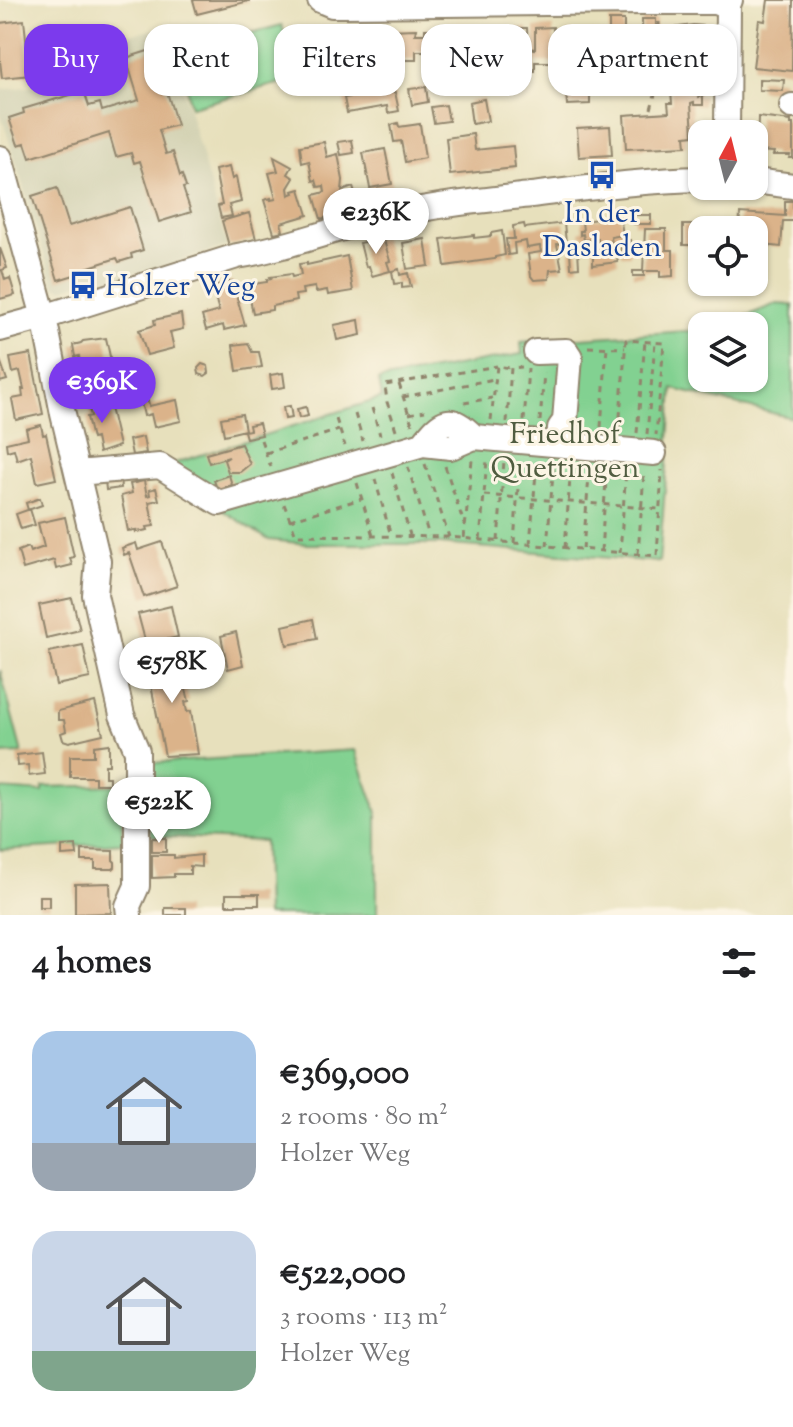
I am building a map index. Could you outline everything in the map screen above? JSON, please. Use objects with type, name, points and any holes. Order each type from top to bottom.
[{"type":"street","points":[[320,0],[332,5],[729,2],[727,120]]},
{"type":"street","points":[[0,158],[44,317],[98,561],[95,584],[101,619],[122,715],[137,751],[137,886],[128,906],[129,915]]},
{"type":"street","points":[[0,329],[237,256],[269,251],[398,213],[601,186],[688,179]]},
{"type":"street","points":[[768,183],[793,186]]},
{"type":"street","points":[[536,352],[564,351],[570,357],[565,421],[598,446]]},
{"type":"street","points":[[77,473],[160,466],[219,503],[432,445],[440,424],[450,420],[474,437],[598,446]]},
{"type":"path","points":[[649,1],[660,76],[651,109]]},
{"type":"path","points":[[547,546],[551,501],[598,446],[664,343],[626,340],[598,446],[586,504],[583,549]]},
{"type":"path","points":[[565,548],[568,502],[598,446],[645,341]]},
{"type":"path","points":[[564,351],[573,347],[625,348]]},
{"type":"path","points":[[601,551],[605,505],[598,446],[607,347]]},
{"type":"path","points":[[385,385],[497,366]]},
{"type":"path","points":[[403,397],[495,379]]},
{"type":"path","points":[[266,453],[340,430]]},
{"type":"path","points":[[464,538],[474,437]]},
{"type":"path","points":[[432,445],[465,528]]},
{"type":"path","points":[[598,446],[623,506],[620,553]]},
{"type":"path","points":[[296,535],[464,538],[657,556],[663,461],[598,446]]},
{"type":"path","points":[[484,495],[660,509]]},
{"type":"path","points":[[290,520],[361,499]]},
{"type":"shaded area","points":[[144,32],[144,96],[185,96],[227,246],[155,269],[96,280],[94,275],[63,289],[54,286],[0,111],[0,90],[24,87],[24,96],[128,96],[128,35]]},
{"type":"green space","points":[[274,27],[274,85],[258,89],[258,31]]},
{"type":"green space","points":[[188,96],[232,96],[191,107]]},
{"type":"green space","name":"Friedhof Quettingen","points":[[776,304],[793,305],[793,418],[673,389],[659,562],[440,544],[309,544],[269,540],[211,503],[169,465],[382,398],[379,380],[522,354],[521,342],[688,331],[688,392],[768,392],[768,312],[756,312]]},
{"type":"green space","points":[[0,670],[22,753],[0,754]]},
{"type":"green space","points":[[355,750],[377,812],[377,915],[266,915],[264,841],[151,836],[152,763]]},
{"type":"green space","points":[[122,785],[122,843],[0,850],[0,789],[43,792],[43,787]]},
{"type":"building","points":[[193,0],[249,0],[249,1],[197,14]]},
{"type":"building","points":[[768,0],[793,0],[792,71],[753,67],[759,20],[765,21]]},
{"type":"building","points":[[642,19],[656,19],[656,24],[642,24]]},
{"type":"building","points":[[24,20],[24,76],[2,78],[0,23]]},
{"type":"building","points":[[609,20],[624,20],[624,24],[609,24]]},
{"type":"building","points":[[548,27],[548,62],[535,62],[535,71],[532,71],[532,49],[535,49],[535,28]]},
{"type":"building","points":[[405,29],[416,29],[415,34],[421,34],[421,51],[416,51],[416,60],[405,60]]},
{"type":"building","points":[[144,52],[144,96],[168,96],[177,125],[159,130],[166,154],[173,152],[182,175],[191,212],[159,222],[140,161],[134,163],[131,153],[116,157],[109,133],[30,158],[25,143],[18,145],[9,118],[24,113],[23,109],[67,96],[86,96],[89,106],[100,103],[102,111],[139,100],[128,57]]},
{"type":"building","points":[[759,79],[784,80],[783,91],[759,90]]},
{"type":"building","points":[[421,88],[421,96],[427,96],[428,102],[412,105],[409,89]]},
{"type":"building","points":[[396,96],[399,111],[388,113],[387,106],[347,113],[344,98]]},
{"type":"building","points":[[566,96],[590,96],[590,104],[567,105]]},
{"type":"building","points":[[671,96],[703,96],[703,105],[691,103],[692,120],[688,120],[686,146],[626,149],[624,115],[669,112],[668,103],[672,103]]},
{"type":"building","points":[[484,99],[488,121],[472,124],[469,102]]},
{"type":"building","points":[[446,105],[449,121],[434,123],[431,107]]},
{"type":"building","points":[[758,117],[791,121],[793,158],[768,152],[768,120],[758,120]]},
{"type":"building","points":[[398,123],[399,127],[420,124],[425,158],[405,162],[401,141],[394,142],[391,125]]},
{"type":"building","points":[[610,126],[612,155],[579,157],[577,128]]},
{"type":"building","points":[[473,134],[475,150],[513,146],[515,168],[450,175],[446,138]]},
{"type":"building","points":[[352,140],[354,153],[341,155],[338,142]]},
{"type":"building","points":[[324,142],[327,157],[338,154],[342,191],[353,187],[359,208],[321,219],[314,195],[325,192],[324,186],[318,187],[316,180],[313,181],[309,161],[302,163],[300,146]]},
{"type":"building","points":[[385,149],[392,184],[370,188],[363,153]]},
{"type":"building","points":[[274,157],[292,167],[288,174],[294,178],[288,188],[289,195],[300,189],[308,215],[281,223],[283,231],[274,233],[264,200],[276,199],[269,173],[278,171]]},
{"type":"building","points":[[229,167],[232,179],[236,177],[241,202],[229,205],[232,216],[221,218],[218,206],[222,205],[215,170]]},
{"type":"building","points":[[57,188],[69,226],[130,207],[143,250],[131,254],[132,258],[119,262],[117,258],[58,280],[32,196]]},
{"type":"building","points":[[785,201],[793,201],[793,221],[783,221],[781,247],[768,246],[768,216],[740,216],[740,213],[785,216]]},
{"type":"building","points":[[249,213],[256,239],[229,246],[222,221]]},
{"type":"building","points":[[634,215],[651,215],[651,224],[634,224]]},
{"type":"building","points":[[620,216],[623,235],[611,237],[618,262],[593,265],[593,247],[599,246],[598,239],[584,240],[583,234],[580,235],[583,231],[582,221]]},
{"type":"building","points":[[564,223],[566,243],[557,244],[562,269],[550,270],[549,279],[534,280],[531,276],[528,254],[541,252],[540,246],[527,248],[526,241],[514,243],[515,254],[508,255],[506,239],[514,239],[513,226],[524,224],[525,228]]},
{"type":"building","points":[[683,225],[688,225],[688,245],[683,245]]},
{"type":"building","points":[[645,229],[666,229],[666,250],[673,250],[673,276],[660,277],[660,271],[644,271],[644,276],[633,276],[633,271],[643,271]]},
{"type":"building","points":[[502,231],[505,255],[445,266],[441,239],[491,236],[491,233]]},
{"type":"building","points":[[383,237],[390,271],[372,276],[369,266],[366,267],[360,243]]},
{"type":"building","points":[[425,239],[429,266],[407,269],[403,243]]},
{"type":"building","points":[[621,240],[630,240],[630,255],[621,255]]},
{"type":"building","points":[[0,248],[7,268],[2,270],[5,280],[10,278],[15,295],[0,299]]},
{"type":"building","points":[[578,250],[579,267],[571,268],[570,251]]},
{"type":"building","points":[[347,256],[353,291],[328,295],[327,290],[316,292],[315,287],[302,289],[303,294],[295,295],[296,301],[253,313],[247,285],[267,282],[270,277],[301,275],[299,264]]},
{"type":"building","points":[[399,269],[400,275],[408,273],[411,287],[402,288],[402,283],[394,284],[392,271]]},
{"type":"building","points":[[232,281],[245,325],[224,330],[223,325],[206,330],[202,316],[219,311],[212,287]]},
{"type":"building","points":[[181,314],[183,329],[170,332],[174,348],[147,355],[139,330],[155,325],[154,320]]},
{"type":"building","points":[[359,320],[361,335],[337,340],[334,325]]},
{"type":"building","points":[[106,338],[114,375],[80,382],[79,356],[75,357],[73,345]]},
{"type":"building","points":[[248,343],[252,352],[259,352],[262,367],[237,371],[233,345]]},
{"type":"building","points":[[31,354],[43,414],[16,420],[12,399],[23,397],[24,389],[20,371],[13,373],[10,358]]},
{"type":"building","points":[[0,360],[7,380],[0,382]]},
{"type":"building","points":[[202,364],[208,366],[209,373],[205,376],[199,374],[198,368]]},
{"type":"building","points":[[129,372],[135,400],[121,403],[115,374]]},
{"type":"building","points":[[283,373],[285,387],[272,389],[270,375]]},
{"type":"building","points":[[108,399],[119,446],[99,453],[87,417],[91,416],[87,402]]},
{"type":"building","points":[[177,400],[181,421],[154,427],[151,414],[144,416],[141,402],[148,401],[149,406]]},
{"type":"building","points":[[290,406],[292,418],[285,419],[283,407]]},
{"type":"building","points":[[306,407],[308,416],[299,418],[297,409]]},
{"type":"building","points":[[242,414],[245,430],[224,435],[221,418]]},
{"type":"building","points":[[259,423],[262,435],[246,438],[244,431],[250,430],[249,425]]},
{"type":"building","points":[[41,425],[43,435],[46,434],[56,479],[37,483],[31,455],[17,460],[14,449],[7,451],[6,443],[28,438],[26,429]]},
{"type":"building","points":[[143,437],[146,453],[132,455],[129,440]]},
{"type":"building","points":[[241,444],[250,464],[240,472],[228,472],[224,460],[229,457],[209,463],[206,454]]},
{"type":"building","points":[[229,475],[232,485],[217,489],[214,480]]},
{"type":"building","points":[[120,479],[121,488],[106,490],[105,480]]},
{"type":"building","points":[[144,481],[147,496],[150,495],[149,490],[156,488],[159,500],[149,502],[154,526],[147,527],[148,530],[128,531],[121,496],[132,493],[130,484]]},
{"type":"building","points":[[40,498],[42,505],[28,510],[26,503]]},
{"type":"building","points":[[30,509],[35,525],[21,529],[16,514]]},
{"type":"building","points":[[65,517],[74,557],[70,558],[72,565],[56,569],[54,560],[23,569],[18,551],[28,547],[30,552],[44,547],[38,523]]},
{"type":"building","points":[[162,542],[177,586],[144,597],[129,553],[124,555],[122,548],[136,543],[138,550]]},
{"type":"building","points":[[72,598],[80,630],[46,638],[39,605]]},
{"type":"building","points":[[171,606],[178,637],[146,644],[138,614]]},
{"type":"building","points":[[313,619],[317,639],[287,645],[283,626]]},
{"type":"building","points":[[236,632],[243,665],[228,669],[221,636]]},
{"type":"building","points":[[83,645],[90,678],[56,685],[49,652]]},
{"type":"building","points":[[177,653],[198,754],[165,756],[143,660]]},
{"type":"building","points":[[95,702],[103,734],[69,742],[63,740],[61,733],[66,731],[64,720],[58,720],[58,711]]},
{"type":"building","points":[[109,744],[109,765],[105,765],[105,777],[109,777],[109,784],[95,784],[95,777],[70,777],[70,756],[94,756],[94,746]]},
{"type":"building","points":[[42,752],[45,774],[29,776],[28,765],[18,766],[17,755]]},
{"type":"building","points":[[152,838],[166,838],[166,852],[152,852]]},
{"type":"building","points":[[76,845],[77,855],[62,856],[62,846]]},
{"type":"building","points":[[82,850],[113,851],[115,867],[95,869],[95,861],[82,861]]},
{"type":"building","points":[[152,855],[174,855],[174,858],[201,855],[201,867],[190,866],[190,874],[152,878]]},
{"type":"building","points":[[110,883],[111,913],[75,914],[75,884]]},
{"type":"building","points":[[226,894],[259,894],[259,905],[226,905]]},
{"type":"building","points":[[39,896],[49,896],[49,907],[39,907]]},
{"type":"building","points":[[165,908],[186,908],[186,915],[165,915]]},
{"type":"place","name":"In der Dasladen","points":[[602,175]]},
{"type":"place","name":"Holzer Weg","points":[[83,285]]}]
